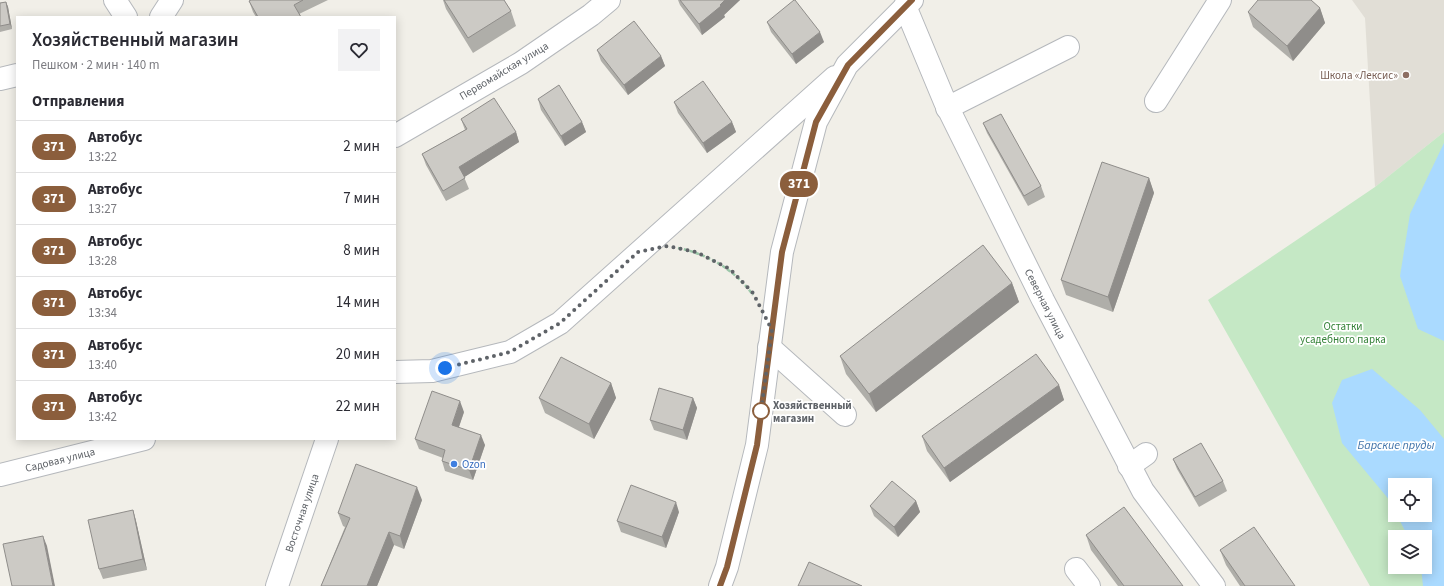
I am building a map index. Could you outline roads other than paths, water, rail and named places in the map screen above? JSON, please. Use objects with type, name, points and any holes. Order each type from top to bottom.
[{"type":"street","points":[[115,0],[125,16]]},
{"type":"street","points":[[162,16],[172,0]]},
{"type":"street","name":"Первомайская улица","points":[[396,135],[521,64],[591,15],[609,0]]},
{"type":"street","points":[[1156,101],[1220,0]]},
{"type":"street","points":[[396,372],[432,371],[510,352],[560,323],[848,65],[909,3]]},
{"type":"street","name":"Северная улица","points":[[909,3],[947,108],[1043,300],[1138,460],[1143,492],[1214,586]]},
{"type":"street","points":[[947,108],[1068,47]]},
{"type":"street","points":[[720,586],[727,567],[757,445],[782,252],[816,122],[848,65]]},
{"type":"street","points":[[0,79],[16,75]]},
{"type":"street","points":[[769,347],[845,416]]},
{"type":"street","name":"Садовая улица","points":[[0,475],[140,440]]},
{"type":"street","name":"Восточная улица","points":[[277,582],[327,440]]},
{"type":"water","points":[[1444,143],[1444,341],[1418,329],[1400,276],[1410,214]]},
{"type":"water","name":"Барские пруды","points":[[1372,369],[1420,410],[1444,439],[1444,586],[1423,586],[1422,574],[1432,574],[1432,530],[1404,530],[1400,522],[1432,522],[1432,478],[1388,478],[1388,498],[1342,443],[1332,403],[1342,380]]},
{"type":"place","name":"Школа «Лексис»","points":[[1406,75]]},
{"type":"place","name":"Хозяйственный магазин","points":[[761,411]]},
{"type":"place","name":"Ozon","points":[[454,464]]},
{"type":"park label","name":"Остатки усадебного парка","points":[[1343,332]]}]
